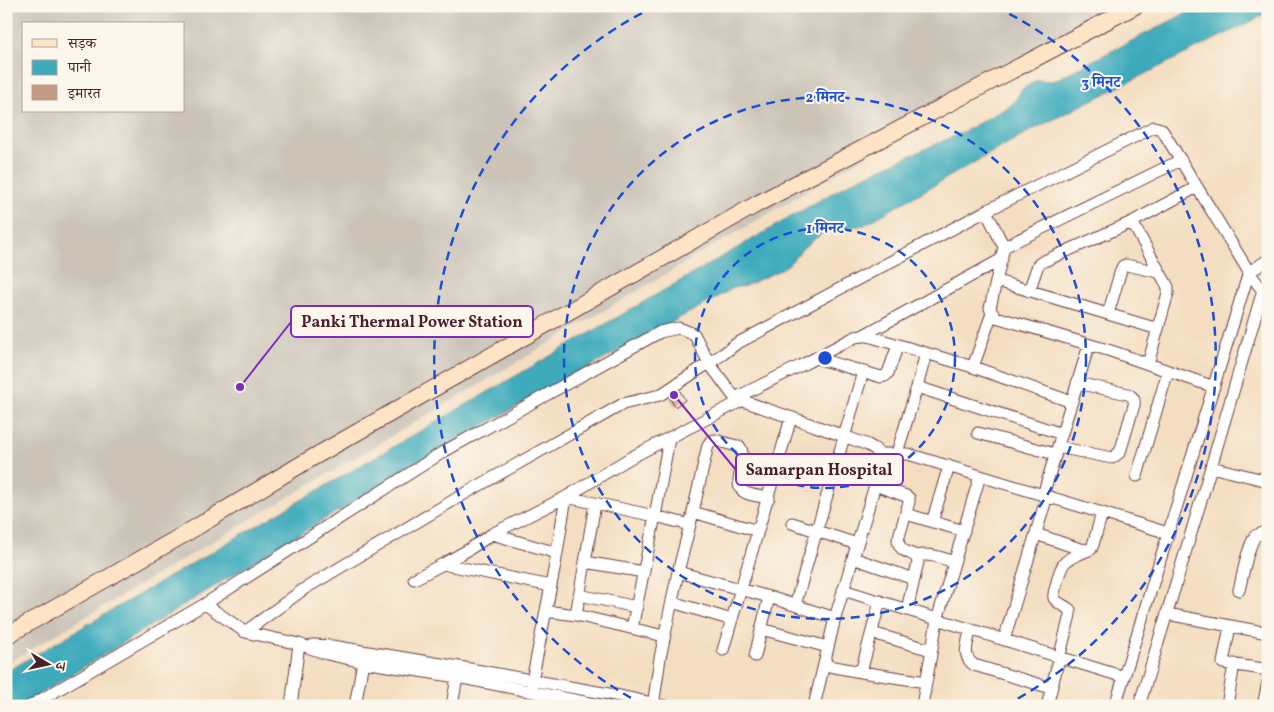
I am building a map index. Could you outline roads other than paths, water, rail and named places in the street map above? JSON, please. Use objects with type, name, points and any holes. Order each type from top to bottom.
[{"type":"street","points":[[6,636],[183,535],[304,462],[757,204],[1136,6]]},
{"type":"street","points":[[245,632],[304,589],[458,497],[623,404],[660,395],[724,354],[736,344],[986,211],[1154,127],[1161,129],[1250,272],[1266,291],[1140,706]]},
{"type":"street","points":[[1004,247],[1181,160]]},
{"type":"street","points":[[1029,291],[1038,265],[1132,222],[1197,187]]},
{"type":"street","points":[[986,211],[1004,247],[990,308],[996,317],[1089,344],[1214,387]]},
{"type":"street","points":[[1132,222],[1168,287],[1148,364]]},
{"type":"street","points":[[862,336],[1002,259]]},
{"type":"street","points":[[1115,706],[1250,272],[1268,260]]},
{"type":"street","points":[[1108,314],[1123,266],[1160,272]]},
{"type":"street","points":[[997,281],[1158,329]]},
{"type":"street","points":[[973,367],[992,313]]},
{"type":"street","points":[[30,706],[205,604],[444,452],[660,332],[679,328],[694,334],[709,363],[738,399],[868,445],[879,454],[880,461],[875,485],[835,618],[814,706]]},
{"type":"street","points":[[414,579],[444,564],[492,534],[566,497],[630,458],[855,337],[868,336],[973,367],[1072,402]]},
{"type":"street","points":[[1004,640],[1036,534],[1056,451],[1089,344]]},
{"type":"street","points":[[816,358],[881,377],[885,376],[890,368],[898,345]]},
{"type":"street","points":[[898,453],[926,353]]},
{"type":"street","points":[[1136,476],[1168,371]]},
{"type":"street","points":[[795,605],[863,372]]},
{"type":"street","points":[[978,433],[1056,451],[1112,458],[1121,449],[1134,405],[1134,398],[1128,394],[1077,383]]},
{"type":"street","points":[[918,387],[1062,434]]},
{"type":"street","points":[[723,650],[791,418]]},
{"type":"street","points":[[632,628],[669,438]]},
{"type":"street","points":[[653,704],[664,636],[678,572],[708,445],[711,441],[716,440],[740,447],[743,455],[739,487],[742,491],[769,498]]},
{"type":"street","points":[[879,454],[908,454],[1168,533]]},
{"type":"street","points":[[932,522],[949,466]]},
{"type":"street","points":[[1211,467],[1268,481]]},
{"type":"street","points":[[922,706],[937,620],[980,476]]},
{"type":"street","points":[[875,485],[908,498],[909,502],[898,540],[900,547],[916,556],[923,554],[932,555],[954,562]]},
{"type":"street","points":[[566,497],[690,525]]},
{"type":"street","points":[[531,686],[566,497]]},
{"type":"street","points":[[576,615],[595,504]]},
{"type":"street","points":[[693,512],[758,532]]},
{"type":"street","points":[[1047,706],[1070,615],[1070,610],[1055,600],[1058,575],[1066,560],[1091,549],[1102,513]]},
{"type":"street","points":[[906,514],[964,531]]},
{"type":"street","points":[[792,524],[857,544]]},
{"type":"street","points":[[1239,590],[1253,540],[1256,536],[1268,531]]},
{"type":"street","points":[[492,534],[557,553]]},
{"type":"street","points":[[1036,534],[1088,550]]},
{"type":"street","points":[[907,610],[918,562],[916,556]]},
{"type":"street","points":[[853,558],[914,578]]},
{"type":"street","points":[[585,562],[644,572]]},
{"type":"street","points":[[444,564],[551,586]]},
{"type":"street","points":[[678,572],[769,597],[835,618]]},
{"type":"street","points":[[843,590],[1124,677]]},
{"type":"street","points":[[579,595],[637,607]]},
{"type":"street","points":[[754,656],[769,597]]},
{"type":"street","points":[[861,672],[880,601]]},
{"type":"street","points":[[672,602],[732,620]]},
{"type":"street","points":[[205,604],[245,632],[299,644],[327,654],[363,656],[619,701],[666,706]]},
{"type":"street","points":[[546,611],[576,615],[664,636]]},
{"type":"street","points":[[1167,614],[1268,633]]},
{"type":"street","points":[[1230,626],[1223,663],[1234,664],[1268,676],[1263,706]]},
{"type":"street","points":[[761,629],[828,647]]},
{"type":"street","points":[[970,630],[966,653],[967,658],[974,666],[1051,688]]},
{"type":"street","points":[[872,633],[932,650]]},
{"type":"street","points":[[291,706],[299,644]]},
{"type":"street","points":[[355,706],[363,656]]},
{"type":"street","points":[[1227,706],[1234,664]]},
{"type":"street","points":[[824,665],[926,682]]},
{"type":"street","points":[[452,706],[458,672]]},
{"type":"street","points":[[531,686],[560,702],[605,706]]},
{"type":"water","points":[[1200,6],[1268,6],[1268,13],[1026,133],[864,225],[824,232],[803,248],[789,264],[778,271],[745,286],[733,288],[478,428],[278,547],[32,699],[18,706],[6,706],[6,672],[853,181],[961,133],[1010,106],[1021,90],[1037,80],[1053,81]]},
{"type":"place","name":"Panki Thermal Power Station","points":[[240,387]]},
{"type":"place","name":"Samarpan Hospital","points":[[674,395]]}]
